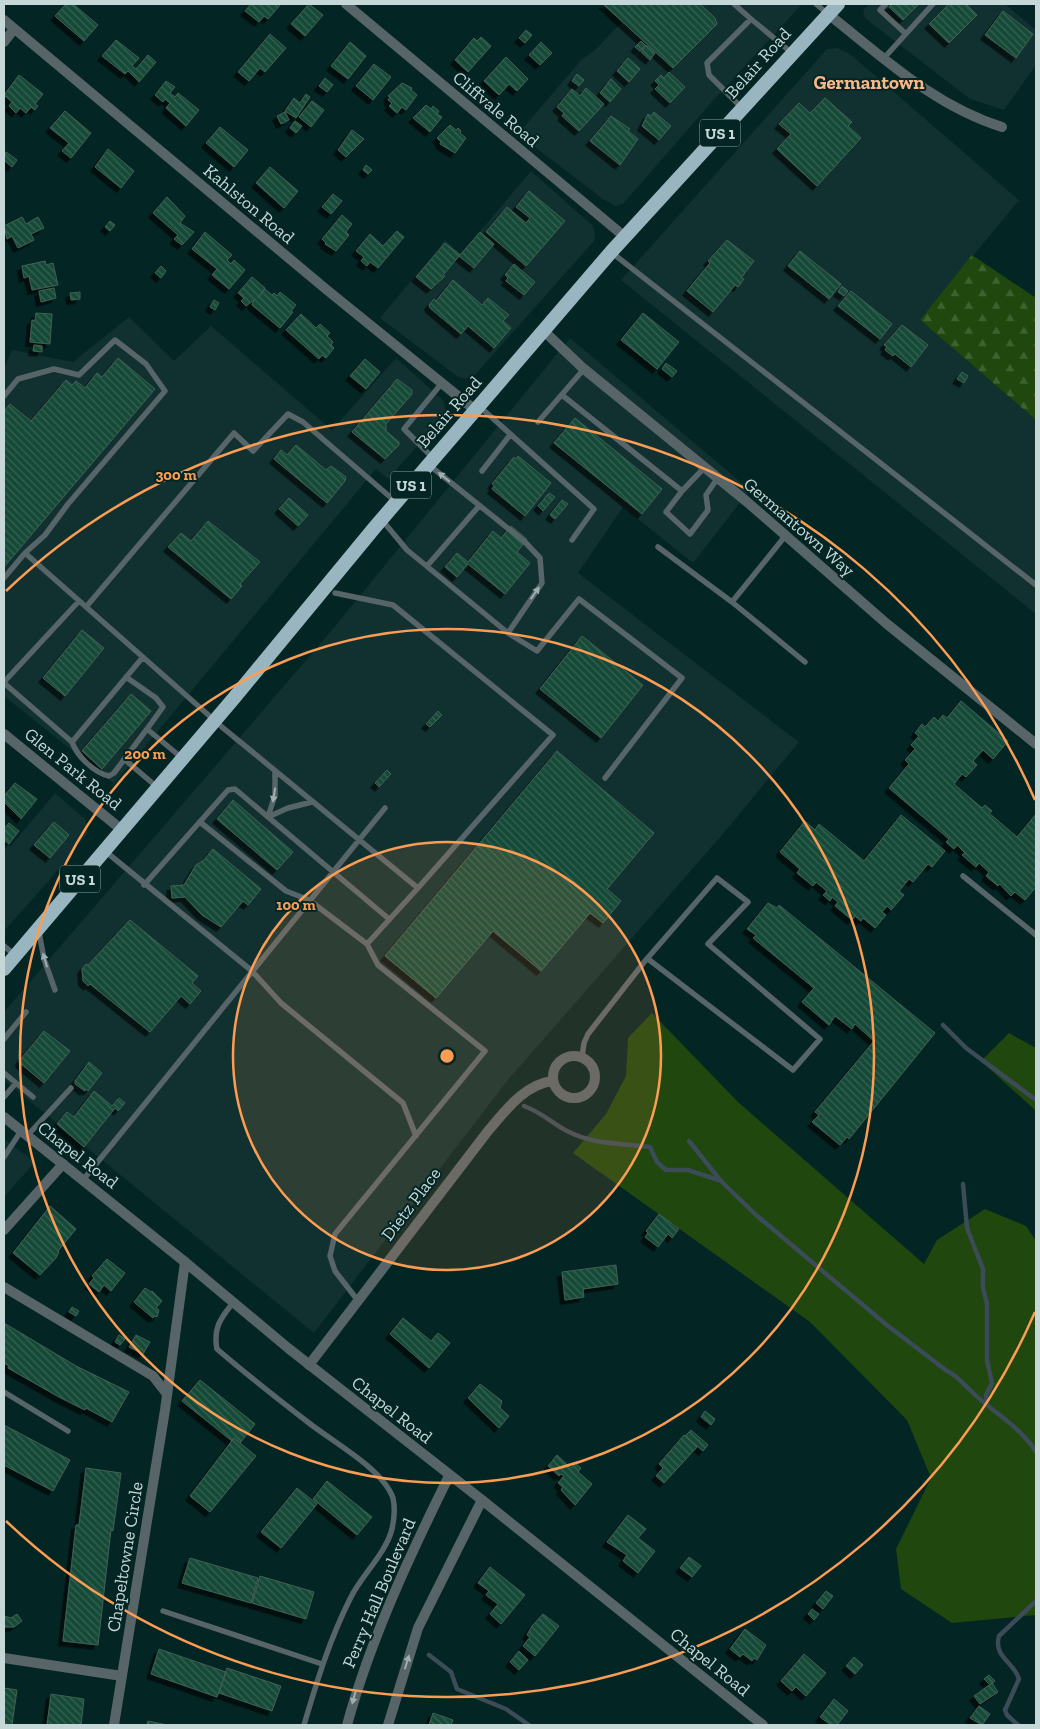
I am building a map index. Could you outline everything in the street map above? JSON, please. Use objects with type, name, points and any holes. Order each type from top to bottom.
[{"type":"highway","name":"Belair Road","points":[[4,969],[396,502],[611,252],[833,9]]},
{"type":"street","name":"Cliffvale Road","points":[[346,4],[625,237]]},
{"type":"street","points":[[833,9],[884,58],[915,84],[957,110],[1002,127]]},
{"type":"street","name":"Kahlston Road","points":[[4,20],[327,290],[442,383],[477,408]]},
{"type":"street","points":[[4,42],[14,29]]},
{"type":"street","name":"Germantown Way","points":[[544,331],[584,369],[786,535],[887,624],[1036,744]]},
{"type":"street","name":"Glen Park Road","points":[[4,734],[122,830]]},
{"type":"street","points":[[582,1057],[588,1060],[595,1073],[595,1080],[588,1093],[582,1096],[567,1097],[556,1088],[553,1081],[555,1068],[563,1058],[582,1057]]},
{"type":"street","name":"Dietz Place","points":[[309,1365],[488,1131],[514,1101],[540,1082],[553,1081]]},
{"type":"street","name":"Chapel Road","points":[[4,1117],[185,1262],[232,1304],[482,1500],[763,1725]]},
{"type":"street","points":[[4,1230],[63,1164]]},
{"type":"street","name":"Chapeltowne Circle","points":[[114,1725],[168,1394],[185,1262]]},
{"type":"street","points":[[4,1287],[40,1311],[153,1376],[168,1394]]},
{"type":"street","name":"Perry Hall Boulevard","points":[[347,1725],[360,1676],[383,1615],[449,1476]]},
{"type":"street","points":[[388,1725],[418,1628],[482,1500]]},
{"type":"street","points":[[4,1658],[122,1676]]},
{"type":"lane","points":[[734,4],[792,53]]},
{"type":"lane","points":[[816,4],[833,9]]},
{"type":"lane","points":[[886,4],[880,10],[906,34]]},
{"type":"lane","points":[[884,58],[934,4]]},
{"type":"lane","points":[[742,108],[710,75],[707,63],[751,19]]},
{"type":"lane","points":[[611,252],[1036,585]]},
{"type":"lane","points":[[4,396],[18,379],[54,369],[79,375],[115,340],[146,364],[165,391],[68,504],[45,535],[24,553],[4,578]]},
{"type":"lane","points":[[538,422],[584,369]]},
{"type":"lane","points":[[442,383],[404,429],[431,462],[540,558],[542,583],[508,633]]},
{"type":"lane","points":[[562,395],[682,491]]},
{"type":"lane","points":[[477,408],[594,509],[572,540]]},
{"type":"lane","points":[[86,607],[234,433],[253,451],[288,414],[303,422],[396,502]]},
{"type":"lane","points":[[482,470],[510,435]]},
{"type":"lane","points":[[704,468],[682,491],[666,512],[690,534],[708,510],[706,495],[717,479]]},
{"type":"lane","points":[[427,566],[479,506]]},
{"type":"lane","points":[[382,519],[407,550],[508,633],[537,651],[579,599],[682,678],[605,778]]},
{"type":"lane","points":[[732,602],[786,535]]},
{"type":"lane","points":[[658,547],[732,602],[806,662]]},
{"type":"lane","points":[[24,553],[275,772],[418,888]]},
{"type":"lane","points":[[335,593],[393,605],[554,735],[367,944]]},
{"type":"lane","points":[[79,601],[4,683],[72,742],[78,755],[103,775],[109,776],[114,773],[163,707],[156,698],[126,677]]},
{"type":"lane","points":[[72,742],[143,657]]},
{"type":"lane","points":[[147,728],[182,758]]},
{"type":"lane","points":[[124,759],[158,787]]},
{"type":"lane","points":[[268,817],[275,795],[275,772]]},
{"type":"lane","points":[[144,885],[228,790],[236,789],[390,919]]},
{"type":"lane","points":[[268,817],[312,802]]},
{"type":"lane","points":[[83,1180],[385,808]]},
{"type":"lane","points":[[200,822],[286,891],[309,900],[367,944],[378,965],[485,1051],[335,1234],[330,1256],[335,1271],[359,1302]]},
{"type":"lane","points":[[104,850],[144,885],[252,971],[281,1003],[403,1103],[416,1136]]},
{"type":"lane","points":[[963,876],[1036,935]]},
{"type":"lane","points":[[582,1057],[584,1043],[588,1034],[648,958],[716,878],[748,902],[708,944],[820,1039],[793,1070],[648,958]]},
{"type":"lane","points":[[38,928],[44,959],[55,990]]},
{"type":"lane","points":[[4,946],[15,955]]},
{"type":"lane","points":[[4,1039],[26,1012]]},
{"type":"lane","points":[[4,1073],[33,1097]]},
{"type":"lane","points":[[4,1097],[16,1083]]},
{"type":"lane","points":[[4,1157],[24,1133],[71,1088]]},
{"type":"lane","points":[[232,1304],[215,1330],[216,1349],[369,1468],[385,1483],[393,1500],[392,1530],[370,1570],[352,1594],[336,1626],[322,1664],[304,1725]]},
{"type":"lane","points":[[4,1392],[68,1431]]},
{"type":"lane","points":[[163,1611],[322,1664]]},
{"type":"shaded area","points":[[603,4],[802,4],[711,103],[623,204],[616,206],[603,199],[518,134],[582,59],[594,51],[622,22]]},
{"type":"shaded area","points":[[869,4],[1005,4],[1036,30],[1036,65],[1004,110],[970,99],[865,18],[863,10]]},
{"type":"shaded area","points":[[837,48],[850,54],[1019,200],[920,320],[1036,420],[1036,614],[621,280],[827,49]]},
{"type":"shaded area","points":[[531,171],[593,226],[594,241],[474,376],[466,379],[458,377],[380,318],[445,240],[461,254]]},
{"type":"shaded area","points":[[129,317],[174,361],[211,326],[332,430],[396,358],[444,401],[446,414],[388,479],[376,469],[114,784],[4,696],[4,369],[12,350],[73,362]]},
{"type":"shaded area","points":[[570,338],[750,490],[693,563],[623,507],[578,573],[799,742],[722,835],[507,1081],[314,1333],[4,1080],[4,1012],[332,630]]},
{"type":"shaded area","points":[[55,793],[85,819],[88,833],[4,931],[4,841],[11,846]]},
{"type":"shaded area","points":[[4,1139],[35,1162],[4,1197]]},
{"type":"green space","points":[[972,255],[1036,298],[1036,420],[920,320]]},
{"type":"green space","points":[[652,1013],[738,1102],[924,1264],[937,1240],[985,1209],[1026,1226],[1036,1241],[1036,1615],[952,1623],[901,1589],[896,1549],[931,1478],[907,1420],[810,1322],[573,1153],[606,1114],[626,1076],[628,1038]]},
{"type":"green space","points":[[1009,1033],[1036,1048],[1036,1111],[981,1061]]},
{"type":"building","points":[[66,4],[73,4],[98,25],[84,41],[55,16]]},
{"type":"building","points":[[251,4],[281,4],[268,19],[264,16],[259,22],[245,11]]},
{"type":"building","points":[[309,4],[323,15],[305,36],[291,24]]},
{"type":"building","points":[[603,4],[700,4],[715,18],[717,24],[673,68]]},
{"type":"building","points":[[892,4],[919,4],[903,20],[889,7]]},
{"type":"building","points":[[949,4],[966,4],[977,15],[949,43],[929,24]]},
{"type":"building","points":[[1003,11],[1033,34],[1016,58],[985,35]]},
{"type":"building","points":[[526,30],[532,35],[525,43],[519,38]]},
{"type":"building","points":[[270,34],[286,48],[265,72],[260,68],[249,81],[238,72]]},
{"type":"building","points":[[481,37],[491,46],[468,72],[455,60],[474,38],[477,41]]},
{"type":"building","points":[[116,40],[139,58],[132,66],[136,69],[148,55],[156,62],[139,82],[128,71],[125,74],[102,56]]},
{"type":"building","points":[[641,41],[645,45],[640,51],[635,47]]},
{"type":"building","points":[[350,42],[366,56],[348,79],[331,66]]},
{"type":"building","points":[[541,42],[552,53],[540,65],[529,55]]},
{"type":"building","points":[[646,45],[655,53],[650,60],[641,52]]},
{"type":"building","points":[[506,57],[528,79],[517,91],[509,84],[499,95],[484,81]]},
{"type":"building","points":[[628,58],[640,69],[629,82],[617,71]]},
{"type":"building","points":[[374,64],[391,77],[373,100],[356,86]]},
{"type":"building","points":[[669,72],[685,87],[670,103],[655,89],[659,85],[655,81],[661,75],[664,78]]},
{"type":"building","points":[[577,74],[584,80],[579,86],[572,81]]},
{"type":"building","points":[[19,75],[43,94],[35,104],[38,106],[35,110],[31,107],[26,113],[20,108],[16,113],[9,106],[12,102],[4,95]]},
{"type":"building","points":[[325,78],[333,85],[327,92],[319,86]]},
{"type":"building","points":[[611,79],[621,89],[610,102],[600,93]]},
{"type":"building","points":[[166,81],[175,87],[170,93],[175,97],[178,93],[199,110],[186,126],[166,108],[170,103],[165,99],[163,102],[155,95]]},
{"type":"building","points":[[402,83],[412,88],[411,90],[417,95],[406,110],[402,107],[397,113],[389,106],[392,103],[388,100],[390,97],[388,96]]},
{"type":"building","points":[[586,88],[604,104],[579,131],[562,116],[564,113],[557,107],[572,89],[580,96]]},
{"type":"building","points":[[306,94],[310,97],[296,118],[285,111],[294,98],[300,103]]},
{"type":"building","points":[[825,98],[852,122],[848,126],[861,138],[817,186],[777,149],[791,134],[779,124],[799,103],[810,113]]},
{"type":"building","points":[[312,101],[324,110],[311,127],[299,117]]},
{"type":"building","points":[[426,105],[431,109],[433,106],[439,111],[437,114],[442,117],[430,132],[413,118]]},
{"type":"building","points":[[65,111],[91,133],[71,158],[62,151],[69,143],[50,128]]},
{"type":"building","points":[[285,112],[289,120],[281,124],[277,116]]},
{"type":"building","points":[[654,112],[671,126],[659,140],[642,126],[648,114],[651,116]]},
{"type":"building","points":[[611,116],[630,129],[628,131],[638,139],[620,165],[590,141]]},
{"type":"building","points":[[295,121],[302,126],[296,133],[290,128]]},
{"type":"building","points":[[450,125],[456,130],[458,128],[461,131],[460,133],[466,138],[455,153],[440,144],[441,142],[437,138]]},
{"type":"building","points":[[220,127],[248,150],[234,167],[206,143]]},
{"type":"building","points":[[352,130],[364,139],[346,157],[338,150]]},
{"type":"building","points":[[108,149],[134,171],[121,188],[95,167]]},
{"type":"building","points":[[6,152],[17,160],[12,167],[4,160]]},
{"type":"building","points":[[366,165],[372,170],[368,174],[363,170]]},
{"type":"building","points":[[270,167],[298,191],[284,208],[256,183]]},
{"type":"building","points":[[529,191],[565,221],[526,266],[486,232],[507,207],[526,223],[530,218],[516,207]]},
{"type":"building","points":[[333,194],[342,201],[331,214],[322,207]]},
{"type":"building","points":[[167,197],[185,216],[180,223],[194,232],[182,245],[174,239],[178,235],[153,213]]},
{"type":"building","points":[[342,215],[352,224],[346,232],[349,235],[336,251],[325,244],[322,239]]},
{"type":"building","points":[[22,217],[26,224],[38,217],[44,228],[31,234],[34,240],[18,248],[12,236],[7,239],[4,226]]},
{"type":"building","points":[[110,221],[115,225],[110,231],[105,227]]},
{"type":"building","points":[[397,231],[404,237],[378,268],[370,262],[367,266],[361,261],[364,257],[356,251],[370,234],[383,246]]},
{"type":"building","points":[[205,232],[232,255],[227,260],[231,264],[234,260],[245,270],[229,289],[212,275],[217,269],[192,249]]},
{"type":"building","points":[[480,232],[494,244],[474,268],[459,256]]},
{"type":"building","points":[[727,240],[754,261],[741,278],[744,279],[738,287],[735,285],[713,312],[687,291],[710,263],[708,261]]},
{"type":"building","points":[[445,243],[460,255],[443,275],[445,276],[431,289],[416,277]]},
{"type":"building","points":[[800,251],[841,284],[829,299],[788,266]]},
{"type":"building","points":[[45,261],[46,265],[53,263],[58,285],[32,290],[29,276],[24,278],[22,266]]},
{"type":"building","points":[[514,264],[535,282],[524,295],[506,281],[508,278],[505,275]]},
{"type":"building","points":[[161,266],[166,271],[161,278],[155,273]]},
{"type":"building","points":[[252,277],[265,288],[258,298],[265,289],[272,295],[274,293],[277,296],[280,292],[296,305],[291,311],[293,312],[280,328],[252,305],[254,300],[246,306],[241,301],[244,298],[238,293]]},
{"type":"building","points":[[453,280],[482,305],[488,298],[509,315],[503,321],[511,328],[494,348],[468,326],[461,334],[430,308],[429,305],[434,299],[436,301]]},
{"type":"building","points":[[842,286],[848,291],[844,296],[838,292]]},
{"type":"building","points":[[54,288],[56,298],[41,302],[39,291]]},
{"type":"building","points":[[851,291],[892,324],[880,339],[838,306]]},
{"type":"building","points":[[80,292],[80,299],[71,300],[70,293]]},
{"type":"building","points":[[214,300],[219,303],[215,310],[210,307]]},
{"type":"building","points":[[36,313],[52,314],[50,344],[30,342],[32,320],[35,321]]},
{"type":"building","points":[[643,313],[679,342],[657,369],[621,340]]},
{"type":"building","points":[[301,314],[316,328],[320,324],[330,333],[327,336],[333,342],[331,345],[334,348],[326,358],[322,355],[319,359],[286,330]]},
{"type":"building","points":[[902,325],[928,345],[911,367],[895,354],[893,356],[885,350],[887,347],[884,345]]},
{"type":"building","points":[[34,345],[42,346],[42,352],[33,351]]},
{"type":"building","points":[[118,358],[155,389],[4,567],[4,411],[10,404],[31,421],[66,380],[72,385],[76,381],[85,388],[97,373],[102,377]]},
{"type":"building","points":[[365,359],[380,372],[366,389],[350,376]]},
{"type":"building","points":[[666,363],[677,371],[672,377],[662,369]]},
{"type":"building","points":[[962,372],[968,376],[964,383],[957,379]]},
{"type":"building","points":[[397,379],[412,390],[412,394],[386,424],[386,431],[399,442],[399,445],[385,459],[352,432]]},
{"type":"building","points":[[575,418],[662,489],[642,514],[554,443]]},
{"type":"building","points":[[296,445],[326,470],[331,466],[346,477],[345,481],[327,503],[274,459],[281,450],[287,455]]},
{"type":"building","points":[[518,456],[551,483],[525,516],[492,489],[494,486],[492,484],[514,457],[516,459]]},
{"type":"building","points":[[549,493],[555,497],[543,511],[538,506]]},
{"type":"building","points":[[289,498],[308,515],[298,526],[279,509]]},
{"type":"building","points":[[562,500],[568,504],[555,519],[550,515]]},
{"type":"building","points":[[208,521],[260,562],[240,584],[242,586],[231,599],[168,547],[181,533],[191,541]]},
{"type":"building","points":[[511,526],[527,539],[517,552],[530,563],[505,594],[468,564],[457,577],[445,567],[457,553],[468,562],[493,531],[501,538]]},
{"type":"building","points":[[82,630],[104,648],[65,696],[43,678]]},
{"type":"building","points":[[582,636],[643,685],[601,738],[540,689]]},
{"type":"building","points":[[131,694],[151,711],[102,769],[82,751]]},
{"type":"building","points":[[961,701],[1008,741],[993,759],[983,750],[973,761],[977,765],[966,777],[962,774],[954,784],[982,808],[985,805],[992,811],[989,813],[1017,837],[1036,814],[1036,887],[1025,900],[1015,892],[1011,896],[1000,884],[998,886],[986,876],[989,872],[979,863],[976,867],[962,855],[965,853],[957,845],[954,849],[946,842],[949,839],[889,788],[909,764],[905,760],[915,749],[911,745],[919,736],[915,733],[922,724],[925,727],[934,717],[938,721],[943,715],[947,718]]},
{"type":"building","points":[[438,711],[442,715],[430,727],[426,724]]},
{"type":"building","points":[[557,751],[654,833],[607,889],[621,901],[603,923],[590,913],[541,971],[493,931],[436,998],[385,956]]},
{"type":"building","points":[[387,770],[391,774],[379,787],[375,783]]},
{"type":"building","points":[[15,783],[37,799],[21,819],[4,802],[4,796]]},
{"type":"building","points":[[233,800],[293,852],[277,870],[217,819]]},
{"type":"building","points":[[901,815],[945,851],[932,867],[928,864],[913,882],[909,879],[899,891],[904,895],[891,910],[887,906],[882,912],[886,915],[875,928],[863,918],[861,921],[855,916],[852,920],[835,906],[838,902],[832,897],[830,901],[823,895],[827,891],[816,882],[813,886],[797,873],[800,869],[780,852],[805,821],[815,830],[819,824],[864,861]]},
{"type":"building","points":[[54,822],[69,835],[50,858],[34,845]]},
{"type":"building","points":[[9,823],[19,831],[9,844],[4,840],[4,829]]},
{"type":"building","points":[[213,849],[261,889],[248,905],[243,901],[221,927],[202,915],[185,897],[172,898],[171,886],[184,885],[196,865],[204,860]]},
{"type":"building","points":[[768,903],[777,908],[779,905],[935,1033],[849,1139],[847,1137],[840,1145],[812,1122],[819,1115],[815,1112],[874,1041],[855,1024],[852,1029],[835,1016],[829,1025],[802,1002],[814,988],[753,938],[756,935],[747,929]]},
{"type":"building","points":[[130,920],[198,976],[192,983],[201,991],[190,1004],[181,996],[150,1032],[90,984],[88,986],[83,981],[82,969]]},
{"type":"building","points":[[44,1031],[70,1051],[44,1083],[20,1063],[20,1060]]},
{"type":"building","points":[[89,1062],[102,1073],[88,1091],[86,1089],[85,1091],[75,1084],[75,1081]]},
{"type":"building","points":[[94,1091],[112,1106],[119,1098],[125,1103],[118,1111],[115,1108],[84,1147],[57,1124],[67,1112],[74,1117]]},
{"type":"building","points":[[50,1206],[76,1229],[58,1251],[56,1258],[40,1275],[13,1253]]},
{"type":"building","points":[[659,1214],[679,1229],[672,1238],[668,1234],[658,1247],[645,1237],[648,1233],[646,1231]]},
{"type":"building","points":[[107,1259],[125,1273],[111,1291],[104,1285],[99,1292],[89,1284],[94,1278],[92,1276]]},
{"type":"building","points":[[616,1265],[618,1284],[583,1289],[584,1297],[565,1300],[562,1272]]},
{"type":"building","points":[[145,1288],[152,1291],[162,1301],[156,1308],[159,1310],[157,1317],[153,1318],[134,1302]]},
{"type":"building","points":[[72,1307],[79,1311],[76,1316],[69,1312]]},
{"type":"building","points":[[403,1318],[431,1341],[438,1333],[450,1343],[429,1368],[390,1334]]},
{"type":"building","points":[[4,1323],[76,1366],[129,1392],[112,1422],[86,1408],[85,1410],[59,1397],[8,1368],[9,1366],[4,1363]]},
{"type":"building","points":[[119,1335],[125,1339],[120,1345],[115,1342]]},
{"type":"building","points":[[136,1335],[150,1342],[143,1354],[129,1347]]},
{"type":"building","points":[[200,1380],[255,1424],[240,1443],[234,1438],[232,1441],[182,1401]]},
{"type":"building","points":[[480,1384],[502,1401],[500,1408],[509,1416],[499,1428],[468,1398]]},
{"type":"building","points":[[705,1411],[715,1419],[711,1425],[701,1417]]},
{"type":"building","points":[[4,1425],[70,1460],[53,1491],[4,1465]]},
{"type":"building","points":[[691,1430],[708,1445],[703,1451],[685,1436]]},
{"type":"building","points":[[684,1435],[697,1447],[664,1483],[656,1476],[663,1468],[659,1464]]},
{"type":"building","points":[[234,1438],[256,1456],[210,1512],[190,1496]]},
{"type":"building","points":[[557,1455],[571,1468],[575,1463],[581,1468],[578,1472],[592,1484],[575,1505],[561,1490],[563,1487],[558,1483],[564,1476],[561,1474],[559,1476],[548,1466]]},
{"type":"building","points":[[86,1468],[121,1473],[113,1531],[111,1530],[98,1645],[63,1641],[76,1525],[79,1525]]},
{"type":"building","points":[[327,1481],[372,1517],[357,1535],[313,1499]]},
{"type":"building","points":[[297,1488],[317,1504],[281,1548],[261,1532]]},
{"type":"building","points":[[628,1515],[646,1529],[638,1538],[655,1551],[638,1573],[623,1561],[627,1555],[607,1542]]},
{"type":"building","points":[[689,1557],[701,1566],[692,1577],[680,1568]]},
{"type":"building","points":[[190,1558],[258,1578],[251,1603],[182,1583]]},
{"type":"building","points":[[490,1567],[525,1595],[501,1624],[490,1614],[498,1604],[486,1595],[489,1591],[478,1583]]},
{"type":"building","points":[[260,1576],[314,1592],[306,1619],[252,1603]]},
{"type":"building","points":[[826,1591],[833,1596],[823,1609],[816,1603]]},
{"type":"building","points":[[812,1609],[819,1614],[814,1620],[808,1614]]},
{"type":"building","points":[[17,1614],[22,1621],[14,1627],[4,1627],[4,1616],[11,1618]]},
{"type":"building","points":[[543,1614],[559,1626],[535,1656],[523,1646],[530,1637],[527,1635],[532,1626]]},
{"type":"building","points":[[745,1629],[766,1645],[757,1660],[754,1658],[752,1661],[743,1654],[740,1657],[730,1649]]},
{"type":"building","points":[[159,1649],[226,1672],[217,1697],[151,1674]]},
{"type":"building","points":[[519,1651],[528,1660],[519,1670],[510,1662]]},
{"type":"building","points":[[804,1654],[826,1673],[806,1696],[796,1687],[792,1691],[781,1681]]},
{"type":"building","points":[[854,1657],[863,1665],[855,1674],[846,1666]]},
{"type":"building","points":[[227,1668],[281,1686],[272,1711],[219,1693]]},
{"type":"building","points":[[989,1675],[995,1681],[990,1685],[984,1679]]},
{"type":"building","points":[[992,1683],[998,1692],[980,1704],[974,1696]]},
{"type":"building","points":[[4,1688],[17,1690],[12,1725],[4,1725]]},
{"type":"building","points":[[51,1694],[84,1699],[81,1725],[47,1725]]},
{"type":"building","points":[[834,1699],[848,1711],[837,1725],[831,1725],[820,1717]]},
{"type":"building","points":[[979,1706],[990,1714],[982,1725],[970,1718]]},
{"type":"building","points":[[433,1713],[453,1720],[451,1725],[429,1725]]},
{"type":"building","points":[[148,1721],[167,1725],[147,1725]]},
{"type":"waterway","points":[[943,1025],[966,1048],[1036,1100]]},
{"type":"waterway","points":[[524,1106],[536,1111],[577,1136],[608,1143],[650,1147],[657,1162],[666,1170],[688,1170],[718,1180]]},
{"type":"waterway","points":[[689,1141],[721,1181],[756,1215],[888,1326],[957,1377],[979,1399],[1022,1434],[1036,1452]]},
{"type":"waterway","points":[[963,1184],[967,1228],[983,1269],[983,1288],[987,1304],[987,1361],[992,1383],[986,1395],[987,1404]]},
{"type":"waterway","points":[[1018,1725],[1007,1715],[1005,1710],[1019,1679],[1013,1668],[1001,1654],[998,1643],[999,1636],[1036,1601]]},
{"type":"waterway","points":[[429,1655],[451,1672],[457,1689],[506,1709],[529,1725]]},
{"type":"district","name":"Germantown","points":[[869,82]]}]
